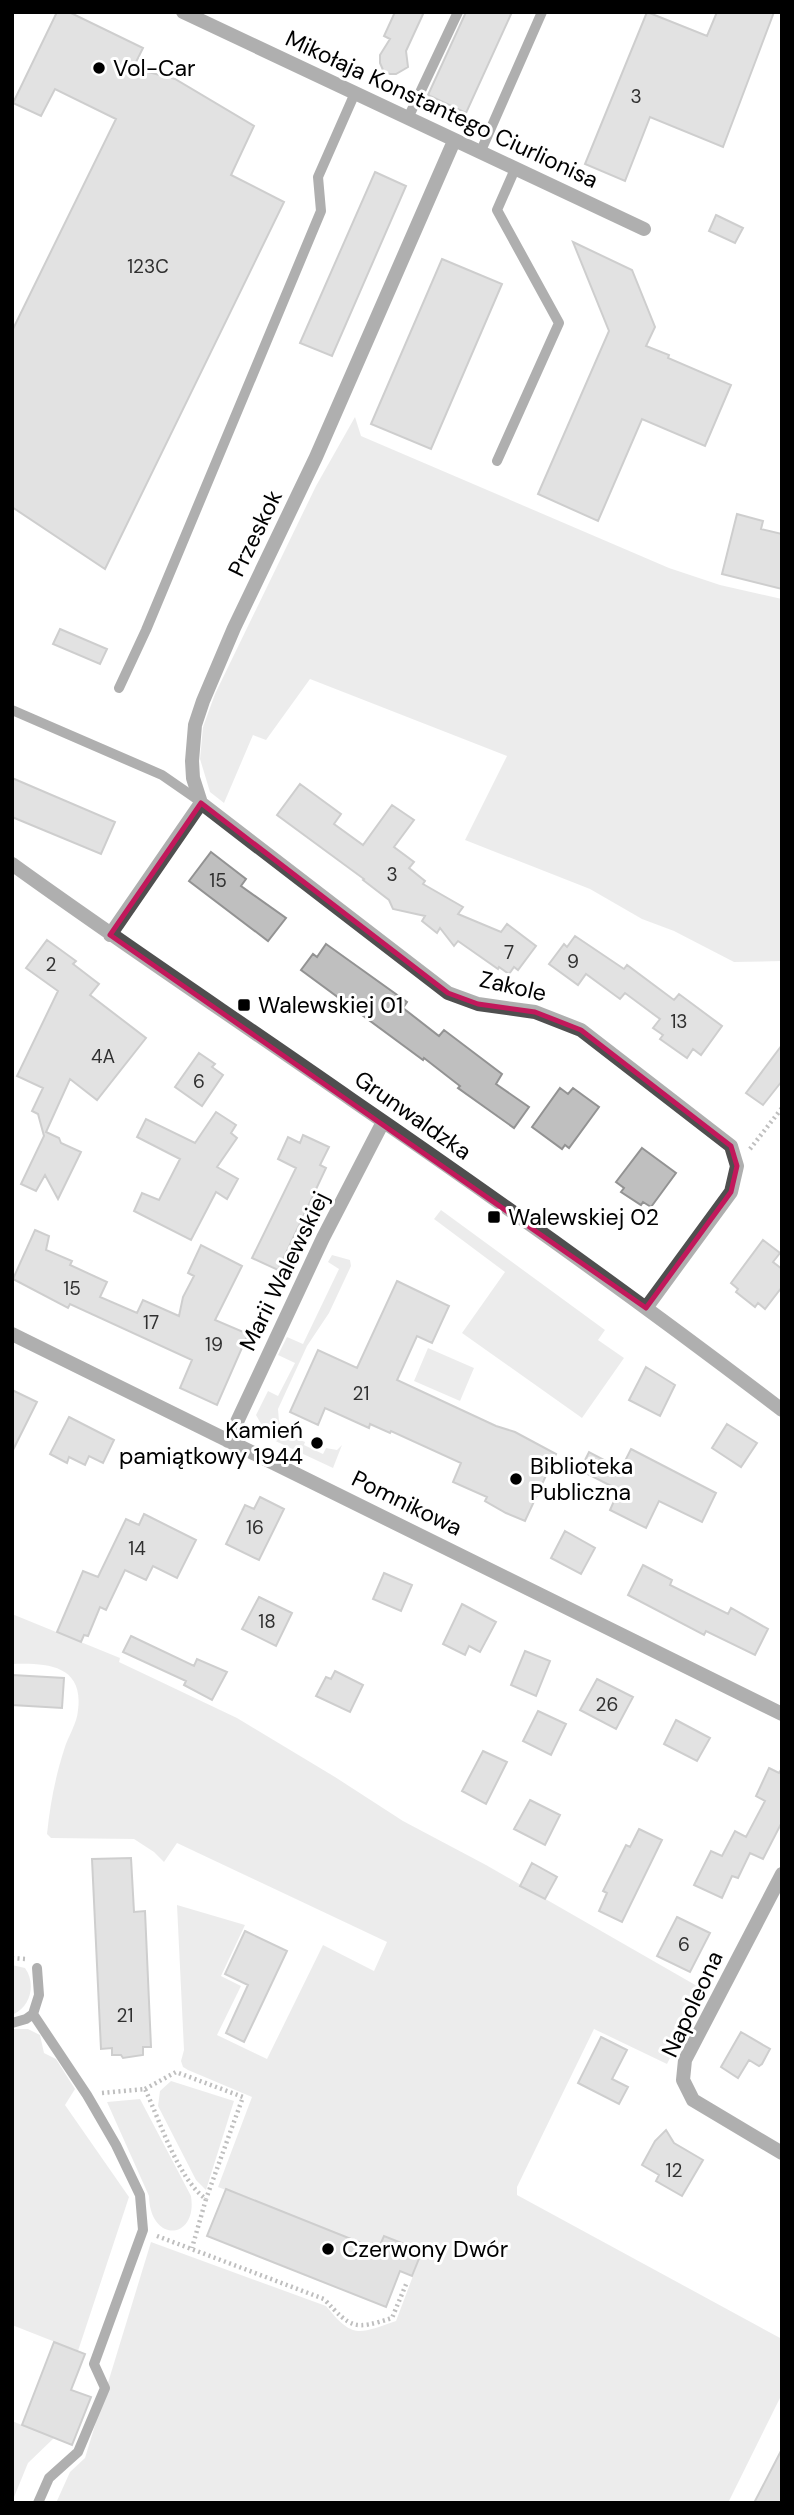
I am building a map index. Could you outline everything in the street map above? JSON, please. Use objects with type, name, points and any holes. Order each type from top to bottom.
[{"type":"street","name":"Mikołaja Konstantego Ciurlionisa","points":[[183,12],[644,229]]},
{"type":"street","name":"Przeskok","points":[[201,803],[193,778],[192,761],[195,725],[203,701],[234,628],[316,457],[454,141]]},
{"type":"street","points":[[110,935],[201,803]]},
{"type":"street","name":"Zakole","points":[[201,803],[448,993],[478,1004],[535,1012],[581,1031],[731,1146],[737,1167]]},
{"type":"street","name":"Grunwaldzka","points":[[12,864],[646,1308],[782,1410]]},
{"type":"street","name":"Marii Walewskiej","points":[[228,1441],[323,1238],[383,1122]]},
{"type":"street","points":[[646,1308],[731,1192],[737,1167]]},
{"type":"street","name":"Pomnikowa","points":[[12,1335],[782,1714]]},
{"type":"street","name":"Napoleona","points":[[782,1874],[685,2060],[682,2080],[693,2100],[782,2153]]},
{"type":"lane","points":[[408,118],[458,12]]},
{"type":"lane","points":[[480,153],[542,12]]},
{"type":"lane","points":[[119,688],[146,630],[321,211],[318,177],[355,93]]},
{"type":"lane","points":[[497,461],[559,323],[497,210],[515,169]]},
{"type":"lane","points":[[12,710],[162,775],[201,803]]},
{"type":"lane","points":[[12,2023],[33,2014],[38,1995],[37,1968]]},
{"type":"lane","points":[[33,2014],[88,2095],[116,2145],[140,2195],[144,2230],[94,2364],[105,2388],[78,2452],[49,2478],[38,2503]]},
{"type":"path","points":[[737,1167],[782,1108]]},
{"type":"path","points":[[88,2095],[145,2089],[176,2072],[243,2098],[191,2249]]},
{"type":"path","points":[[145,2089],[185,2176],[195,2191],[206,2199]]},
{"type":"path","points":[[144,2230],[324,2300],[344,2320],[363,2328],[393,2318],[407,2282]]},
{"type":"highlighted area","points":[[201,803],[448,993],[478,1004],[535,1012],[581,1030],[731,1146],[737,1166],[731,1192],[646,1308],[110,935]]},
{"type":"shaded area","points":[[355,417],[361,436],[669,568],[720,585],[782,599],[782,961],[734,962],[674,931],[642,919],[590,889],[465,840],[507,756],[310,679],[266,740],[253,735],[224,803],[210,792],[200,759],[203,727],[215,694],[316,486]]},
{"type":"shaded area","points":[[441,1210],[605,1330],[598,1340],[624,1358],[582,1418],[462,1333],[505,1272],[434,1219]]},
{"type":"shaded area","points":[[332,1255],[350,1260],[351,1266],[329,1313],[307,1346],[278,1409],[279,1421],[286,1434],[305,1442],[304,1445],[323,1454],[326,1448],[337,1450],[342,1445],[333,1468],[269,1438],[256,1415],[268,1391],[278,1396],[295,1363],[278,1355],[287,1337],[303,1344],[339,1269],[328,1262]]},
{"type":"shaded area","points":[[428,1348],[474,1368],[460,1401],[414,1381]]},
{"type":"shaded area","points":[[12,1614],[120,1658],[119,1662],[237,1718],[403,1821],[486,1865],[704,1990],[667,2064],[594,2029],[517,2187],[517,2195],[782,2339],[782,2394],[728,2503],[56,2503],[70,2472],[85,2458],[151,2242],[326,2306],[343,2324],[357,2331],[396,2321],[422,2252],[384,2236],[380,2245],[373,2243],[371,2247],[218,2187],[252,2097],[188,2070],[183,2067],[181,2061],[184,2050],[177,1905],[245,1925],[221,1976],[241,1986],[217,2035],[267,2059],[323,1945],[374,1971],[387,1942],[177,1843],[164,1862],[134,1839],[51,1838],[47,1834],[53,1792],[77,1715],[78,1695],[75,1683],[60,1669],[37,1664],[12,1664]]},
{"type":"shaded area","points":[[12,1965],[25,1968],[31,1987],[28,2000],[14,2014]]},
{"type":"shaded area","points":[[12,2029],[28,2029],[40,2035],[44,2053],[56,2059],[75,2089],[65,2105],[129,2197],[78,2351],[12,2325]]},
{"type":"shaded area","points":[[171,2081],[234,2101],[206,2190],[196,2180],[158,2106],[160,2091]]},
{"type":"shaded area","points":[[140,2099],[191,2196],[188,2221],[181,2228],[165,2229],[151,2212],[149,2196],[107,2102]]},
{"type":"shaded area","points":[[12,2421],[54,2438],[28,2463],[12,2502]]},
{"type":"building","points":[[57,12],[69,12],[143,48],[133,68],[175,79],[254,126],[231,175],[284,202],[105,569],[12,507],[12,331],[116,119],[55,89],[41,116],[13,103]]},
{"type":"building","points":[[395,12],[424,12],[406,51],[408,67],[396,74],[390,74],[383,70],[380,55],[390,39],[384,36]]},
{"type":"building","points":[[466,12],[512,12],[466,113],[428,95]]},
{"type":"building","points":[[647,12],[707,36],[717,12],[774,12],[723,147],[650,117],[625,181],[585,164]]},
{"type":"building","points":[[375,172],[406,186],[332,356],[300,343]]},
{"type":"building","points":[[716,215],[743,228],[735,243],[709,231]]},
{"type":"building","points":[[573,242],[632,270],[655,327],[646,346],[731,385],[705,446],[642,419],[598,521],[538,494],[609,331]]},
{"type":"building","points":[[442,259],[502,284],[431,449],[371,424]]},
{"type":"building","points":[[737,514],[763,521],[761,529],[782,534],[782,589],[722,574]]},
{"type":"building","points":[[60,629],[107,649],[100,664],[53,644]]},
{"type":"building","points":[[12,778],[115,822],[101,854],[12,817]]},
{"type":"building","points":[[300,784],[341,814],[334,824],[363,845],[392,805],[414,820],[394,847],[414,862],[409,868],[425,881],[423,884],[463,907],[458,914],[501,932],[507,924],[536,946],[518,970],[514,967],[509,974],[499,967],[498,969],[458,941],[454,946],[440,928],[437,933],[422,921],[425,916],[393,909],[389,900],[364,879],[277,815]]},
{"type":"building","points":[[211,852],[246,879],[241,886],[286,918],[268,941],[189,881]]},
{"type":"building","points":[[575,936],[624,969],[627,965],[674,1000],[679,994],[722,1026],[701,1055],[693,1049],[687,1058],[660,1039],[663,1035],[653,1028],[660,1019],[625,993],[620,999],[586,974],[578,985],[549,964],[564,944],[567,947]]},
{"type":"building","points":[[47,940],[76,961],[73,964],[99,984],[90,995],[146,1038],[97,1100],[70,1079],[46,1132],[59,1138],[61,1143],[81,1152],[58,1199],[45,1175],[36,1191],[21,1184],[44,1136],[38,1114],[32,1111],[43,1088],[17,1076],[58,991],[26,968]]},
{"type":"building","points":[[326,944],[407,1002],[403,1008],[439,1036],[444,1030],[502,1074],[496,1084],[529,1107],[514,1128],[458,1088],[460,1086],[424,1058],[423,1060],[301,970],[313,954],[317,957]]},
{"type":"building","points":[[782,1045],[782,1081],[763,1105],[746,1093]]},
{"type":"building","points":[[199,1053],[215,1064],[212,1067],[223,1075],[202,1106],[175,1087]]},
{"type":"building","points":[[560,1088],[568,1094],[573,1088],[599,1107],[569,1148],[565,1145],[562,1149],[532,1127]]},
{"type":"building","points":[[216,1112],[236,1125],[231,1133],[237,1138],[217,1167],[238,1179],[227,1199],[216,1192],[191,1240],[134,1211],[142,1193],[159,1200],[180,1159],[137,1137],[146,1119],[195,1143]]},
{"type":"building","points":[[303,1135],[329,1147],[320,1165],[326,1168],[278,1270],[252,1258],[296,1168],[278,1159],[288,1137],[300,1143]]},
{"type":"building","points":[[642,1148],[676,1173],[651,1207],[643,1202],[641,1205],[621,1192],[624,1188],[616,1182]]},
{"type":"building","points":[[35,1230],[49,1236],[46,1250],[72,1261],[70,1265],[107,1282],[100,1297],[137,1313],[143,1300],[179,1316],[183,1297],[194,1276],[188,1273],[201,1245],[242,1266],[215,1320],[248,1334],[217,1405],[180,1388],[192,1360],[70,1304],[68,1308],[13,1279]]},
{"type":"building","points":[[763,1240],[780,1253],[773,1262],[782,1269],[782,1287],[765,1309],[758,1303],[755,1307],[736,1292],[738,1289],[731,1283]]},
{"type":"building","points":[[397,1281],[449,1306],[432,1343],[417,1336],[397,1380],[496,1426],[515,1432],[556,1454],[525,1521],[485,1501],[487,1497],[453,1482],[461,1463],[391,1431],[390,1433],[370,1424],[369,1428],[325,1408],[318,1425],[290,1412],[318,1350],[357,1368]]},
{"type":"building","points":[[646,1367],[675,1385],[660,1416],[629,1400]]},
{"type":"building","points":[[12,1390],[37,1402],[12,1452]]},
{"type":"building","points":[[69,1417],[114,1440],[103,1463],[89,1456],[85,1465],[69,1457],[67,1463],[50,1454]]},
{"type":"building","points":[[727,1424],[757,1443],[741,1467],[712,1448]]},
{"type":"building","points":[[631,1449],[716,1493],[702,1522],[659,1501],[646,1528],[610,1510],[619,1490],[580,1470],[589,1452],[621,1469]]},
{"type":"building","points":[[260,1497],[284,1509],[259,1560],[226,1544],[245,1505],[254,1509]]},
{"type":"building","points":[[144,1514],[196,1540],[177,1578],[153,1566],[146,1580],[125,1570],[106,1610],[100,1607],[88,1636],[84,1635],[81,1642],[57,1632],[83,1571],[98,1577],[126,1519],[139,1525]]},
{"type":"building","points":[[565,1531],[595,1548],[581,1574],[551,1558]]},
{"type":"building","points":[[643,1565],[672,1580],[670,1585],[728,1614],[731,1608],[768,1629],[755,1655],[706,1631],[704,1635],[628,1595]]},
{"type":"building","points":[[384,1573],[412,1585],[401,1611],[373,1599]]},
{"type":"building","points":[[259,1597],[292,1613],[276,1646],[242,1629]]},
{"type":"building","points":[[462,1604],[496,1622],[480,1652],[469,1646],[465,1655],[443,1644]]},
{"type":"building","points":[[131,1636],[194,1666],[197,1659],[227,1672],[212,1700],[184,1685],[186,1681],[123,1652]]},
{"type":"building","points":[[525,1651],[550,1661],[536,1696],[511,1685]]},
{"type":"building","points":[[335,1671],[363,1685],[350,1712],[316,1696],[326,1677],[331,1679]]},
{"type":"building","points":[[12,1675],[64,1678],[62,1708],[12,1705]]},
{"type":"building","points":[[597,1679],[633,1697],[616,1729],[580,1710]]},
{"type":"building","points":[[538,1711],[566,1724],[551,1755],[523,1741]]},
{"type":"building","points":[[676,1720],[710,1738],[697,1761],[664,1744]]},
{"type":"building","points":[[483,1751],[507,1762],[486,1804],[462,1791]]},
{"type":"building","points":[[769,1768],[779,1773],[782,1768],[782,1822],[763,1859],[750,1853],[738,1878],[732,1876],[722,1898],[694,1885],[711,1851],[722,1856],[735,1831],[746,1837],[765,1801],[756,1796]]},
{"type":"building","points":[[530,1800],[560,1815],[545,1845],[514,1829]]},
{"type":"building","points":[[639,1829],[662,1840],[622,1922],[599,1911],[607,1893],[603,1891],[626,1845],[630,1847]]},
{"type":"building","points":[[131,1858],[134,1912],[145,1911],[151,2047],[143,2047],[143,2055],[123,2058],[121,2055],[112,2055],[112,2048],[101,2049],[92,1859]]},
{"type":"building","points":[[532,1863],[557,1877],[545,1899],[520,1886]]},
{"type":"building","points":[[677,1917],[710,1933],[690,1972],[657,1956]]},
{"type":"building","points":[[245,1931],[287,1951],[244,2042],[226,2033],[248,1985],[225,1974]]},
{"type":"building","points":[[741,2032],[770,2049],[759,2066],[749,2060],[738,2078],[721,2067]]},
{"type":"building","points":[[601,2037],[627,2050],[612,2079],[628,2087],[619,2104],[578,2083]]},
{"type":"building","points":[[666,2130],[674,2143],[703,2160],[682,2196],[656,2181],[659,2175],[642,2165],[655,2141]]},
{"type":"building","name":"Czerwony Dwór","points":[[226,2189],[371,2247],[373,2243],[380,2245],[384,2236],[422,2251],[412,2276],[400,2271],[386,2307],[207,2236]]},
{"type":"building","points":[[54,2342],[85,2354],[71,2390],[91,2397],[72,2445],[22,2425]]},
{"type":"building","points":[[782,2449],[782,2503],[754,2503]]},
{"type":"place","name":"Vol-Car","points":[[99,68]]},
{"type":"place","name":"Walewskiej 01","points":[[244,1005]]},
{"type":"place","name":"Walewskiej 02","points":[[494,1217]]},
{"type":"place","name":"Kamień pamiątkowy 1944","points":[[317,1443]]},
{"type":"place","name":"Biblioteka Publiczna","points":[[516,1479]]},
{"type":"place","name":"Czerwony Dwór","points":[[328,2249]]}]
